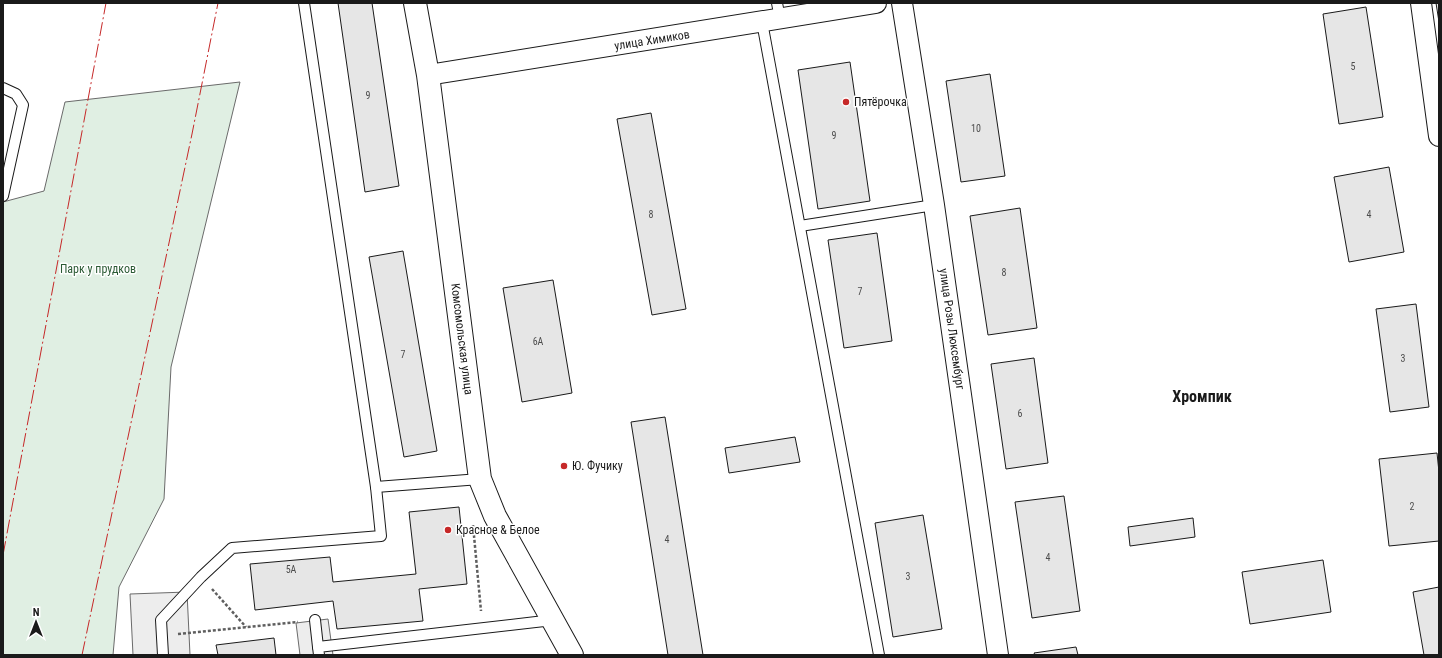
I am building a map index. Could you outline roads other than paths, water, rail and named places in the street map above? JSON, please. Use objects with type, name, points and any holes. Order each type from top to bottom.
[{"type":"street","name":"Комсомольская улица","points":[[415,3],[428,75],[480,479],[495,516],[572,655]]},
{"type":"street","name":"улица Химиков","points":[[428,75],[773,15],[876,3]]},
{"type":"street","name":"улица Розы Люксембург","points":[[902,3],[934,205],[998,655]]},
{"type":"street","points":[[1421,3],[1439,136]]},
{"type":"lane","points":[[163,655],[161,620],[201,577],[232,548],[382,536],[304,3]]},
{"type":"lane","points":[[773,15],[800,226],[879,655]]},
{"type":"lane","points":[[3,88],[16,94],[22,105],[3,196]]},
{"type":"lane","points":[[800,226],[934,205]]},
{"type":"lane","points":[[376,487],[480,479]]},
{"type":"lane","points":[[315,620],[319,651],[553,620]]},
{"type":"place","name":"Пятёрочка","points":[[846,102]]},
{"type":"place","name":"Ю. Фучику","points":[[564,466]]},
{"type":"place","name":"Красное & Белое","points":[[448,530]]},
{"type":"district","name":"Хромпик","points":[[1202,396]]},
{"type":"park label","name":"Парк у прудков","points":[[98,269]]}]
